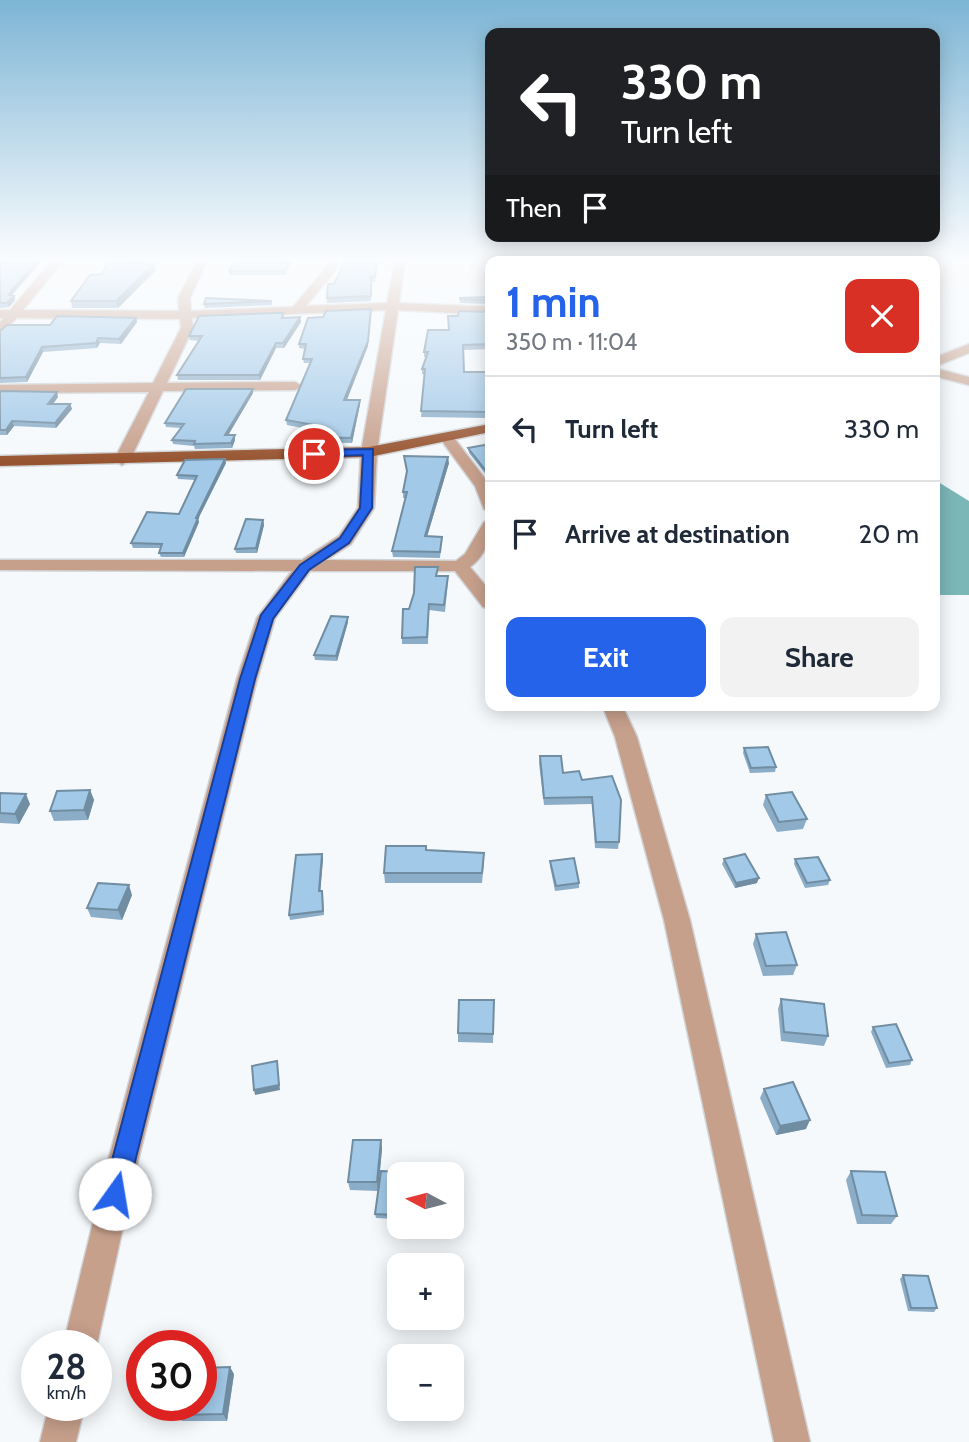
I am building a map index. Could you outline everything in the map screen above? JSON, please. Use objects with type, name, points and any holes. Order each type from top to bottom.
[{"type":"main road","points":[[0,461],[369,452],[485,429]]},
{"type":"street","points":[[122,460],[187,328]]},
{"type":"street","points":[[84,1330],[121,1169],[247,679],[266,618],[304,567],[345,540],[366,508],[369,452],[388,328]]},
{"type":"street","points":[[940,360],[969,348]]},
{"type":"street","points":[[940,374],[969,381]]},
{"type":"street","points":[[0,389],[295,386]]},
{"type":"street","points":[[446,437],[485,492]]},
{"type":"street","points":[[0,565],[460,566],[472,557],[485,535]]},
{"type":"street","points":[[460,566],[485,597]]},
{"type":"street","points":[[615,711],[626,737],[677,920],[792,1442]]},
{"type":"street","points":[[58,1442],[63,1421]]},
{"type":"water","points":[[940,483],[969,501],[969,595],[940,595]]},
{"type":"building","points":[[3,328],[128,328],[119,339],[98,338],[96,343],[42,347],[26,377],[0,378],[0,331]]},
{"type":"building","points":[[193,328],[293,328],[283,343],[276,343],[259,375],[177,375],[202,336],[189,336]]},
{"type":"building","points":[[304,328],[369,328],[368,341],[344,400],[360,400],[351,438],[312,437],[314,425],[286,420],[312,359],[303,359],[306,344],[299,344]]},
{"type":"building","points":[[485,328],[485,344],[463,345],[464,372],[485,372],[485,412],[421,411],[425,369],[422,369],[428,352],[424,352],[428,330]]},
{"type":"building","points":[[186,389],[253,389],[225,435],[235,435],[231,443],[194,444],[195,441],[172,440],[184,424],[165,423]]},
{"type":"building","points":[[0,391],[57,392],[48,404],[70,404],[55,423],[12,421],[6,430],[0,430]]},
{"type":"building","points":[[485,445],[485,470],[468,448]]},
{"type":"building","points":[[404,456],[448,457],[425,536],[442,537],[440,552],[392,551],[407,492],[403,492],[407,471]]},
{"type":"building","points":[[225,459],[196,518],[183,553],[159,553],[162,544],[131,543],[147,512],[179,514],[197,476],[177,475],[185,460]]},
{"type":"building","points":[[246,519],[263,520],[256,548],[235,549]]},
{"type":"building","points":[[415,567],[438,567],[436,576],[448,576],[444,605],[429,604],[427,637],[402,638],[403,609],[409,609],[414,593]]},
{"type":"building","points":[[331,616],[348,617],[336,656],[314,655]]},
{"type":"building","points":[[768,747],[776,767],[751,768],[744,748]]},
{"type":"building","points":[[540,756],[561,756],[563,773],[579,771],[582,780],[612,776],[621,800],[619,842],[596,842],[592,797],[544,798]]},
{"type":"building","points":[[90,790],[84,810],[50,811],[57,791]]},
{"type":"building","points":[[792,792],[807,819],[779,822],[766,795]]},
{"type":"building","points":[[0,793],[26,794],[15,814],[0,813]]},
{"type":"building","points":[[386,846],[426,846],[426,850],[484,853],[482,873],[384,873]]},
{"type":"building","points":[[322,854],[319,891],[322,891],[323,911],[289,915],[296,855]]},
{"type":"building","points":[[745,854],[759,878],[736,883],[724,859]]},
{"type":"building","points":[[818,857],[830,880],[807,883],[795,859]]},
{"type":"building","points":[[574,858],[579,883],[556,886],[550,861]]},
{"type":"building","points":[[98,883],[129,885],[118,910],[87,908]]},
{"type":"building","points":[[786,932],[797,965],[766,966],[756,934]]},
{"type":"building","points":[[781,999],[824,1004],[828,1036],[784,1032]]},
{"type":"building","points":[[459,1000],[494,1000],[493,1034],[458,1033]]},
{"type":"building","points":[[896,1024],[912,1060],[889,1063],[873,1027]]},
{"type":"building","points":[[277,1061],[279,1085],[254,1090],[252,1066]]},
{"type":"building","points":[[793,1082],[810,1120],[780,1126],[764,1089]]},
{"type":"building","points":[[353,1140],[381,1140],[377,1182],[348,1182]]},
{"type":"building","points":[[381,1171],[387,1171],[387,1215],[375,1214]]},
{"type":"building","points":[[851,1171],[885,1172],[897,1216],[862,1215]]},
{"type":"building","points":[[903,1275],[928,1276],[937,1308],[911,1308]]},
{"type":"building","points":[[217,1367],[230,1367],[223,1414],[217,1414]]},
{"type":"route","points":[[115,1194],[247,679],[266,618],[304,567],[345,540],[366,508],[369,452],[314,454]]}]
